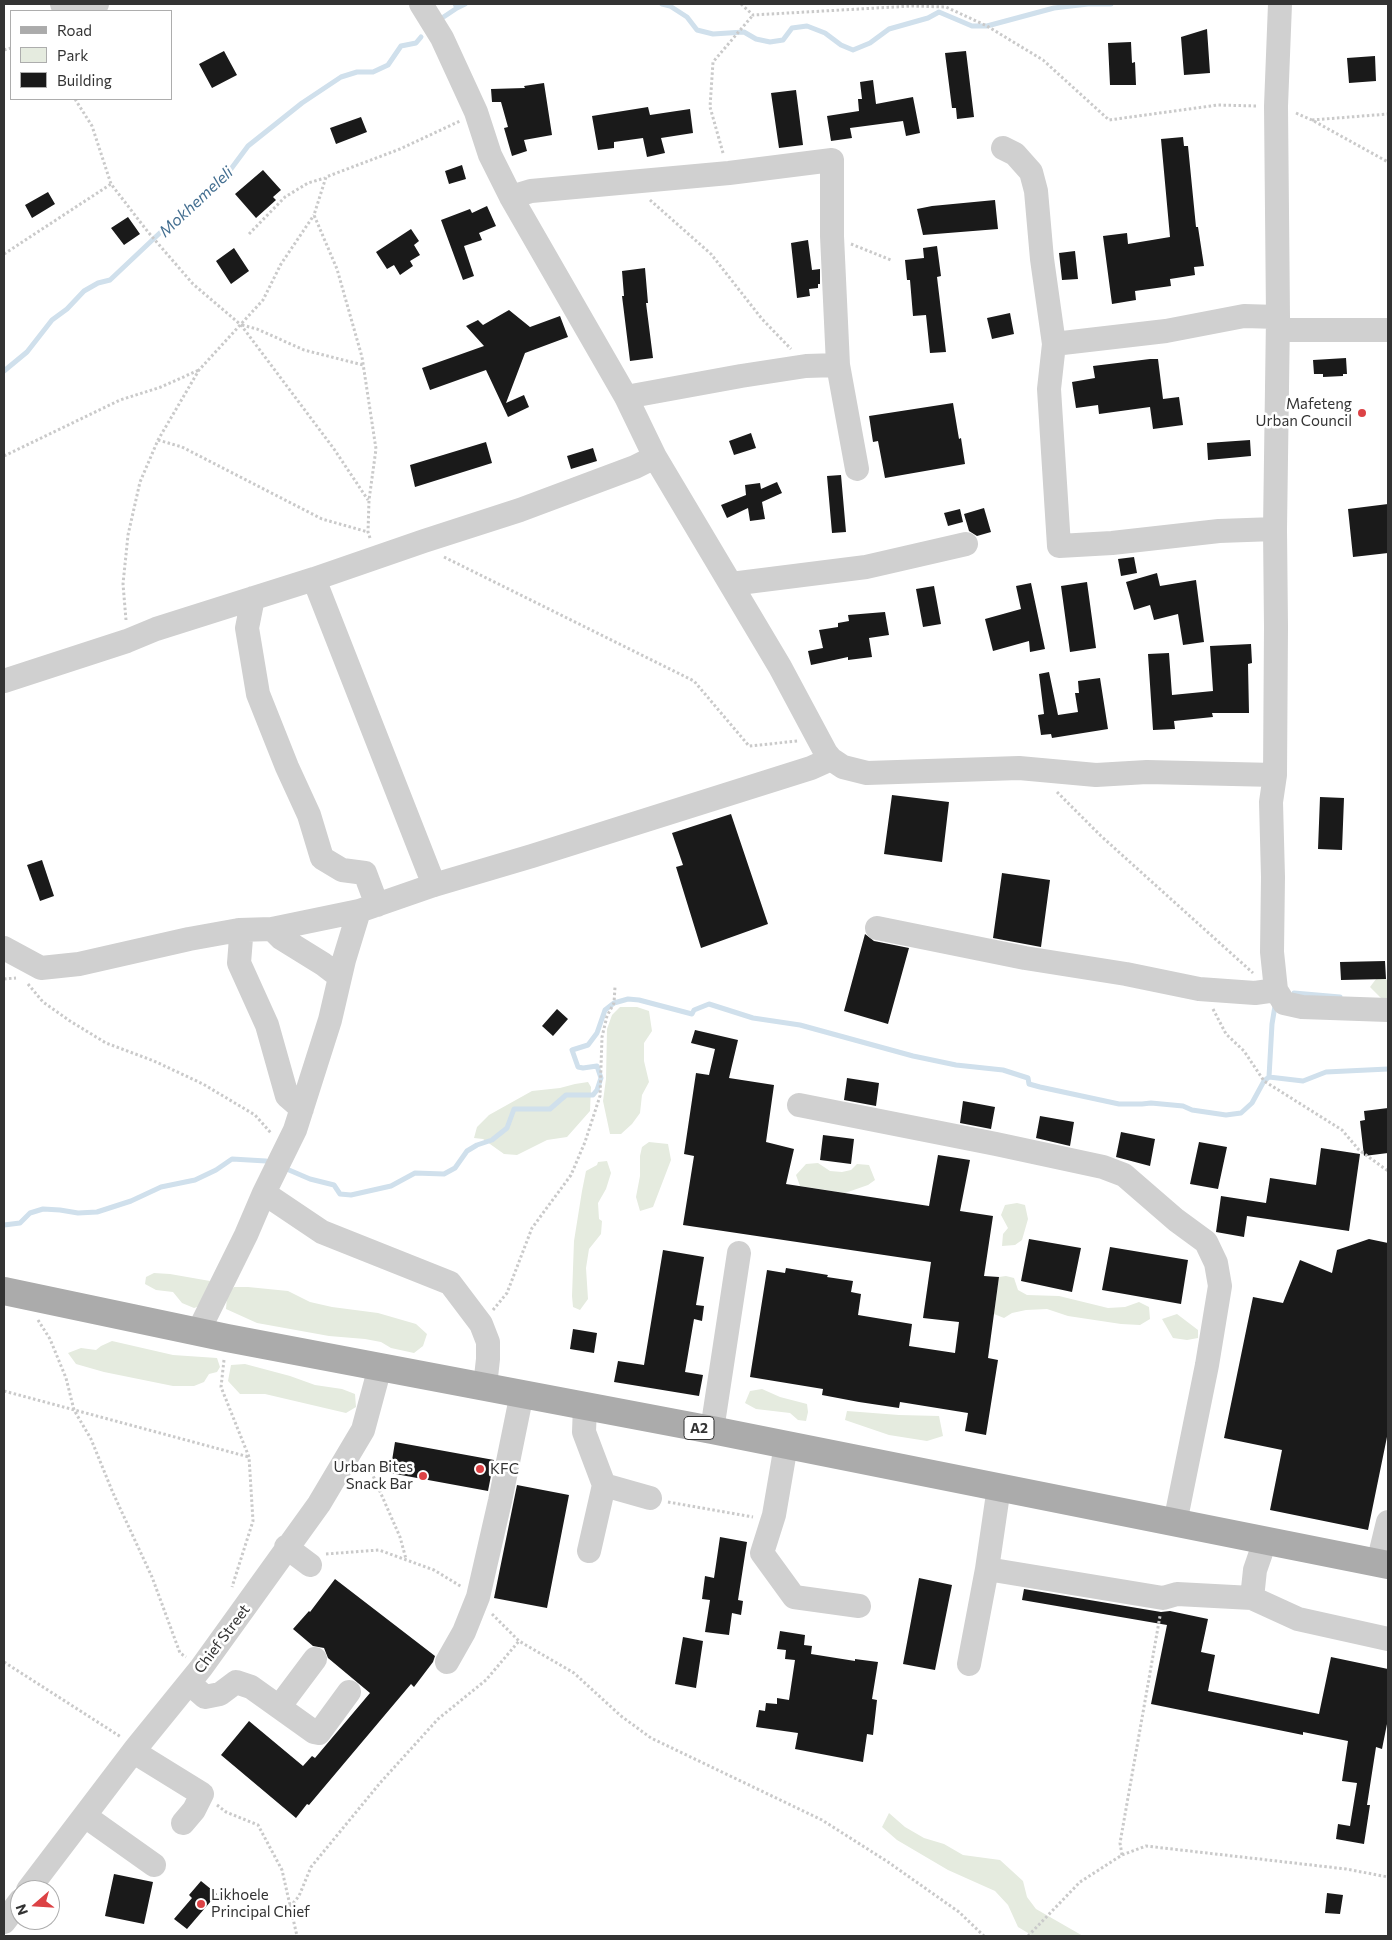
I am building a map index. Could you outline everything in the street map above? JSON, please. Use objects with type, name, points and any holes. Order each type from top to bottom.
[{"type":"main road","name":"A2","points":[[4,1291],[227,1338],[712,1430],[1383,1564]]},
{"type":"street","points":[[84,10],[97,4]]},
{"type":"street","points":[[421,4],[442,38],[476,112],[490,155],[511,197],[626,397],[655,457],[780,667],[828,756],[843,767],[867,773],[1019,768],[1096,775],[1147,772],[1275,775]]},
{"type":"street","points":[[1265,992],[1272,952],[1271,802],[1275,775],[1275,529],[1278,324],[1276,106],[1280,4]]},
{"type":"street","points":[[1003,148],[1016,154],[1031,172],[1036,191],[1042,259],[1054,344],[1049,389],[1059,546],[1112,543],[1219,531],[1275,529]]},
{"type":"street","points":[[511,197],[531,191],[729,173],[832,160],[832,236],[838,365],[857,469]]},
{"type":"street","points":[[1054,344],[1166,331],[1244,316],[1278,324],[1388,330]]},
{"type":"street","points":[[626,397],[806,366],[838,365]]},
{"type":"street","points":[[4,681],[127,641],[156,629],[314,579],[424,540],[520,510],[635,467],[655,457]]},
{"type":"street","points":[[731,584],[866,567],[966,544]]},
{"type":"street","points":[[314,579],[434,885]]},
{"type":"street","points":[[254,598],[247,628],[258,694],[287,767],[309,815],[322,858],[342,870],[365,873],[368,908]]},
{"type":"street","points":[[4,948],[41,968],[79,964],[189,939],[239,930],[272,929],[368,908],[434,885],[812,768],[828,756]]},
{"type":"street","points":[[198,1332],[290,1140],[302,1109],[330,1020],[352,930],[359,914],[368,908]]},
{"type":"street","points":[[877,928],[1025,958],[1206,989],[1265,992],[1284,1003],[1302,1007],[1388,1010]]},
{"type":"street","points":[[272,929],[281,938],[340,977]]},
{"type":"street","points":[[239,930],[241,938],[240,963],[267,1025],[287,1096],[302,1109]]},
{"type":"street","points":[[799,1105],[1103,1167],[1124,1175],[1176,1220],[1206,1242],[1216,1263],[1220,1286],[1207,1365],[1175,1523]]},
{"type":"street","points":[[264,1193],[322,1232],[450,1283],[482,1324],[488,1342],[485,1386]]},
{"type":"street","points":[[712,1430],[739,1253]]},
{"type":"street","name":"Chief Street","points":[[36,1880],[195,1675],[246,1607],[286,1547],[318,1504],[363,1430],[380,1367]]},
{"type":"street","points":[[447,1662],[464,1632],[478,1597],[522,1393]]},
{"type":"street","points":[[585,1406],[584,1432],[604,1485],[589,1551]]},
{"type":"street","points":[[786,1445],[772,1520],[762,1553],[794,1597],[859,1606]]},
{"type":"street","points":[[604,1485],[650,1498]]},
{"type":"street","points":[[969,1664],[987,1569],[999,1488]]},
{"type":"street","points":[[1383,1564],[1388,1522]]},
{"type":"street","points":[[1252,1598],[1255,1570],[1265,1541]]},
{"type":"street","points":[[286,1547],[310,1565]]},
{"type":"street","points":[[987,1569],[1163,1598],[1177,1594],[1252,1598],[1298,1619],[1388,1639]]},
{"type":"street","points":[[279,1707],[315,1659]]},
{"type":"street","points":[[195,1675],[205,1697],[220,1694],[236,1682],[251,1687],[319,1734],[349,1692]]},
{"type":"street","points":[[135,1750],[202,1794],[194,1810],[183,1823]]},
{"type":"street","points":[[85,1816],[154,1865]]},
{"type":"path","points":[[741,4],[753,15],[912,6],[946,8],[987,26],[1043,60],[1109,120],[1218,105],[1276,106],[1312,120],[1388,162]]},
{"type":"path","points":[[729,173],[710,107],[713,62],[753,15]]},
{"type":"path","points":[[76,100],[92,126],[111,184],[148,232],[193,284],[241,325],[334,449],[369,500]]},
{"type":"path","points":[[249,234],[285,197],[308,183],[409,145],[445,129],[476,112]]},
{"type":"path","points":[[1312,120],[1388,114]]},
{"type":"path","points":[[127,641],[123,584],[128,535],[140,482],[158,440],[199,370],[263,300],[281,264],[314,215],[326,177]]},
{"type":"path","points":[[630,183],[711,254],[762,319],[806,366]]},
{"type":"path","points":[[4,254],[111,184]]},
{"type":"path","points":[[314,215],[337,269],[363,365],[376,449],[369,500],[368,532],[375,558]]},
{"type":"path","points":[[832,236],[891,260]]},
{"type":"path","points":[[241,325],[256,329],[304,350],[363,365]]},
{"type":"path","points":[[4,456],[120,400],[161,387],[199,370]]},
{"type":"path","points":[[158,440],[182,446],[322,519],[368,532]]},
{"type":"path","points":[[424,540],[429,550],[564,615],[694,681],[749,746],[799,741],[828,756]]},
{"type":"path","points":[[1044,770],[1047,781],[1079,816],[1254,974],[1265,992]]},
{"type":"path","points":[[24,978],[32,991],[43,1002],[77,1026],[106,1043],[154,1061],[203,1084],[255,1115],[274,1135],[290,1140]]},
{"type":"path","points":[[482,1324],[507,1293],[532,1228],[572,1174],[585,1142],[600,1096],[602,1037],[607,1016],[614,1002],[615,987]]},
{"type":"path","points":[[1206,989],[1214,1012],[1226,1034],[1244,1051],[1264,1081],[1342,1130],[1359,1150],[1388,1172]]},
{"type":"path","points":[[40,1299],[38,1322],[50,1339],[66,1378],[74,1410],[90,1439],[152,1578],[180,1653],[195,1675]]},
{"type":"path","points":[[227,1338],[221,1387],[249,1457],[253,1521],[231,1591],[246,1607]]},
{"type":"path","points":[[4,1391],[249,1457]]},
{"type":"path","points":[[351,1449],[371,1471],[400,1537],[406,1560]]},
{"type":"path","points":[[650,1498],[772,1520]]},
{"type":"path","points":[[310,1565],[319,1554],[379,1550],[434,1570],[478,1597],[519,1642],[574,1673],[621,1716],[651,1738],[822,1820],[839,1830],[959,1912],[984,1936]]},
{"type":"path","points":[[1122,1855],[1120,1843],[1163,1598]]},
{"type":"path","points":[[290,1907],[299,1896],[311,1867],[380,1783],[438,1719],[486,1680],[519,1642]]},
{"type":"path","points":[[4,1662],[98,1721],[135,1750]]},
{"type":"path","points":[[202,1794],[226,1812],[258,1825],[282,1870],[298,1936]]},
{"type":"path","points":[[1028,1936],[1080,1882],[1122,1855],[1146,1846],[1215,1853],[1388,1877]]},
{"type":"green space","points":[[1376,979],[1386,979],[1388,982],[1388,999],[1382,999],[1370,987]]},
{"type":"green space","points":[[620,1007],[637,1007],[649,1011],[652,1031],[644,1043],[644,1061],[649,1082],[642,1095],[640,1113],[632,1124],[621,1134],[610,1134],[603,1101],[606,1079],[607,1029],[612,1015]]},
{"type":"green space","points":[[588,1082],[591,1087],[590,1111],[567,1137],[547,1140],[517,1155],[504,1154],[483,1139],[474,1138],[477,1127],[489,1115],[532,1091]]},
{"type":"green space","points":[[649,1142],[668,1144],[671,1160],[653,1207],[640,1211],[636,1197],[640,1176],[640,1156],[642,1147]]},
{"type":"green space","points":[[607,1161],[611,1173],[606,1189],[598,1203],[599,1219],[602,1221],[601,1234],[589,1249],[586,1268],[588,1299],[580,1310],[573,1307],[572,1296],[574,1241],[582,1191],[586,1171],[597,1165],[598,1162]]},
{"type":"green space","points":[[818,1163],[830,1171],[842,1172],[851,1170],[857,1164],[869,1165],[875,1180],[868,1185],[845,1193],[800,1186],[796,1175],[806,1164]]},
{"type":"green space","points":[[1017,1203],[1025,1205],[1028,1219],[1022,1240],[1015,1245],[1002,1246],[1003,1234],[1008,1228],[1001,1215],[1005,1205]]},
{"type":"green space","points":[[154,1273],[210,1281],[203,1305],[194,1308],[182,1303],[173,1292],[156,1290],[145,1284],[146,1277]]},
{"type":"green space","points":[[999,1277],[1014,1278],[1018,1290],[1027,1295],[1059,1296],[1108,1308],[1125,1307],[1139,1302],[1149,1307],[1150,1319],[1140,1325],[1121,1324],[1068,1316],[1047,1309],[1026,1310],[1012,1313],[1004,1318],[994,1314]]},
{"type":"green space","points":[[234,1287],[288,1291],[310,1302],[378,1313],[416,1324],[427,1334],[423,1346],[414,1353],[391,1348],[381,1342],[329,1336],[257,1323],[226,1309],[227,1296]]},
{"type":"green space","points":[[1177,1314],[1198,1330],[1198,1338],[1187,1340],[1173,1338],[1162,1319]]},
{"type":"green space","points":[[112,1341],[173,1355],[217,1358],[220,1367],[217,1372],[209,1374],[204,1382],[194,1386],[173,1386],[104,1372],[76,1364],[68,1353],[81,1348],[96,1350]]},
{"type":"green space","points":[[245,1364],[315,1385],[342,1389],[355,1394],[356,1407],[346,1413],[265,1394],[240,1394],[228,1381],[231,1365]]},
{"type":"green space","points":[[762,1389],[780,1397],[807,1404],[806,1421],[798,1420],[790,1413],[756,1409],[745,1403],[750,1391]]},
{"type":"green space","points":[[847,1411],[939,1416],[943,1436],[927,1441],[889,1435],[845,1420]]},
{"type":"green space","points":[[889,1813],[905,1827],[924,1838],[944,1844],[963,1855],[1000,1860],[1023,1881],[1027,1897],[1036,1909],[1083,1936],[1033,1936],[1018,1927],[1008,1905],[995,1891],[948,1870],[897,1840],[882,1827]]},
{"type":"building","points":[[1207,29],[1210,73],[1184,75],[1181,37]]},
{"type":"building","points":[[1131,42],[1132,63],[1135,62],[1136,85],[1110,85],[1108,43]]},
{"type":"building","points":[[224,51],[237,75],[212,88],[199,64]]},
{"type":"building","points":[[966,51],[974,117],[957,119],[956,108],[952,108],[945,53]]},
{"type":"building","points":[[1375,56],[1376,81],[1349,83],[1347,58]]},
{"type":"building","points":[[873,80],[876,104],[913,97],[920,133],[906,136],[903,121],[850,128],[852,138],[831,141],[827,116],[859,111],[858,99],[862,99],[860,82]]},
{"type":"building","points":[[544,83],[552,135],[524,140],[527,151],[512,156],[504,128],[508,127],[501,102],[492,102],[491,89],[525,88],[524,86]]},
{"type":"building","points":[[796,90],[803,145],[779,148],[771,93]]},
{"type":"building","points":[[648,107],[650,115],[690,109],[693,133],[661,138],[665,153],[647,157],[643,138],[614,142],[614,148],[598,150],[592,116]]},
{"type":"building","points":[[361,117],[367,132],[336,144],[330,128]]},
{"type":"building","points":[[1183,137],[1184,146],[1188,146],[1196,227],[1198,227],[1204,266],[1194,267],[1195,275],[1170,279],[1171,286],[1135,291],[1136,300],[1112,304],[1103,236],[1127,233],[1128,244],[1170,237],[1161,139]]},
{"type":"building","points":[[462,165],[466,179],[449,184],[445,171]]},
{"type":"building","points":[[263,170],[281,190],[273,197],[276,200],[256,218],[235,194]]},
{"type":"building","points":[[48,192],[55,204],[32,218],[25,205]]},
{"type":"building","points":[[995,200],[998,229],[923,235],[917,209]]},
{"type":"building","points":[[487,206],[496,226],[479,233],[482,240],[464,246],[474,276],[463,280],[441,220],[470,209],[472,213]]},
{"type":"building","points":[[128,217],[140,234],[124,245],[111,228]]},
{"type":"building","points":[[411,229],[419,241],[414,245],[420,255],[410,261],[413,266],[400,275],[394,265],[387,269],[376,252]]},
{"type":"building","points":[[808,240],[812,270],[820,269],[820,284],[818,284],[818,288],[809,289],[810,296],[797,298],[791,243]]},
{"type":"building","points":[[937,246],[941,276],[937,277],[946,352],[930,353],[926,315],[913,316],[910,280],[907,280],[905,260],[924,258],[923,248]]},
{"type":"building","points":[[234,248],[249,271],[231,284],[216,261]]},
{"type":"building","points":[[1075,251],[1078,279],[1062,280],[1059,253]]},
{"type":"building","points":[[645,268],[648,303],[646,303],[653,358],[630,361],[622,296],[624,296],[622,271]]},
{"type":"building","points":[[509,310],[530,327],[560,316],[568,337],[525,353],[506,403],[524,395],[529,407],[508,417],[486,370],[430,390],[422,368],[484,346],[466,326],[478,320],[483,325]]},
{"type":"building","points":[[1010,313],[1014,334],[992,339],[987,318]]},
{"type":"building","points":[[1346,358],[1347,374],[1343,374],[1343,376],[1323,377],[1323,374],[1314,374],[1313,360]]},
{"type":"building","points":[[1158,359],[1163,399],[1179,397],[1183,425],[1153,429],[1150,407],[1099,414],[1098,405],[1076,408],[1072,382],[1095,378],[1093,366]]},
{"type":"building","points":[[953,403],[965,464],[885,478],[878,441],[873,442],[869,416]]},
{"type":"building","points":[[751,433],[756,448],[734,455],[729,441]]},
{"type":"building","points":[[1250,440],[1251,456],[1208,460],[1207,443]]},
{"type":"building","points":[[486,442],[492,463],[415,487],[410,465]]},
{"type":"building","points":[[593,448],[597,461],[571,469],[567,456]]},
{"type":"building","points":[[841,475],[846,532],[832,533],[827,476]]},
{"type":"building","points":[[777,482],[782,493],[762,502],[765,519],[750,521],[748,508],[727,518],[721,505],[746,495],[745,485],[760,483],[761,489]]},
{"type":"building","points":[[1388,504],[1388,553],[1353,557],[1348,509]]},
{"type":"building","points":[[984,508],[991,532],[977,536],[969,531],[964,514]]},
{"type":"building","points":[[960,509],[963,522],[948,526],[944,513]]},
{"type":"building","points":[[1134,557],[1137,573],[1121,576],[1118,559]]},
{"type":"building","points":[[1157,573],[1160,586],[1196,580],[1204,642],[1183,645],[1178,614],[1154,620],[1150,605],[1134,610],[1126,582]]},
{"type":"building","points":[[1087,582],[1096,648],[1070,652],[1061,586]]},
{"type":"building","points":[[1031,583],[1045,649],[1030,652],[1029,641],[993,651],[985,619],[1021,609],[1016,586]]},
{"type":"building","points":[[934,586],[941,624],[923,627],[916,589]]},
{"type":"building","points":[[885,612],[889,635],[869,638],[872,657],[848,660],[848,657],[811,665],[808,651],[823,648],[819,630],[838,627],[838,623],[849,621],[848,615]]},
{"type":"building","points":[[1251,644],[1252,663],[1248,664],[1249,713],[1212,713],[1213,717],[1174,721],[1175,729],[1153,730],[1148,654],[1169,653],[1172,695],[1213,691],[1210,646]]},
{"type":"building","points":[[1049,672],[1058,715],[1078,712],[1075,693],[1079,693],[1078,681],[1100,678],[1108,729],[1052,738],[1051,734],[1041,735],[1038,715],[1044,714],[1039,674]]},
{"type":"building","points":[[892,795],[949,802],[942,862],[884,854]]},
{"type":"building","points":[[1320,797],[1344,798],[1342,850],[1318,849]]},
{"type":"building","points":[[731,814],[768,924],[701,948],[676,867],[683,865],[672,833]]},
{"type":"building","points":[[42,860],[54,896],[40,901],[27,865]]},
{"type":"building","points":[[1002,873],[1050,880],[1041,947],[993,938]]},
{"type":"building","points":[[865,934],[874,941],[909,948],[888,1024],[844,1011]]},
{"type":"building","points":[[1385,961],[1386,979],[1341,980],[1340,962]]},
{"type":"building","points":[[557,1009],[568,1019],[553,1036],[542,1026]]},
{"type":"building","points":[[695,1030],[738,1040],[729,1078],[774,1085],[766,1142],[794,1149],[786,1184],[929,1206],[938,1155],[970,1160],[960,1211],[993,1216],[984,1276],[999,1277],[988,1358],[998,1360],[986,1435],[965,1431],[968,1413],[900,1402],[899,1408],[859,1402],[822,1395],[823,1389],[750,1377],[767,1270],[785,1273],[786,1268],[853,1281],[851,1292],[861,1294],[858,1315],[912,1324],[909,1346],[955,1353],[959,1322],[923,1318],[931,1262],[683,1225],[694,1156],[684,1154],[696,1073],[709,1075],[715,1049],[691,1043]]},
{"type":"building","points":[[847,1078],[879,1083],[876,1106],[844,1100]]},
{"type":"building","points":[[963,1101],[995,1107],[991,1129],[960,1123]]},
{"type":"building","points":[[1388,1108],[1388,1153],[1364,1156],[1360,1121],[1365,1120],[1364,1111]]},
{"type":"building","points":[[1040,1116],[1074,1122],[1070,1146],[1036,1138]]},
{"type":"building","points":[[1121,1132],[1155,1139],[1150,1166],[1116,1157]]},
{"type":"building","points":[[823,1135],[854,1139],[851,1164],[820,1160]]},
{"type":"building","points":[[1199,1142],[1227,1147],[1218,1189],[1190,1184]]},
{"type":"building","points":[[1321,1148],[1360,1154],[1349,1231],[1247,1216],[1244,1237],[1216,1232],[1221,1196],[1266,1203],[1270,1178],[1316,1185]]},
{"type":"building","points":[[1029,1239],[1081,1248],[1072,1292],[1021,1281]]},
{"type":"building","points":[[1369,1239],[1388,1243],[1388,1432],[1368,1530],[1270,1510],[1282,1450],[1224,1438],[1253,1297],[1283,1303],[1300,1260],[1332,1273],[1337,1250]]},
{"type":"building","points":[[1110,1247],[1188,1260],[1181,1304],[1102,1290]]},
{"type":"building","points":[[663,1250],[704,1257],[696,1305],[704,1306],[702,1321],[694,1319],[685,1372],[703,1375],[699,1396],[614,1382],[618,1361],[644,1365]]},
{"type":"building","points":[[573,1329],[597,1333],[594,1353],[570,1349]]},
{"type":"building","points":[[395,1442],[494,1460],[488,1491],[390,1473]]},
{"type":"building","points":[[517,1485],[569,1495],[547,1608],[494,1598]]},
{"type":"building","points":[[720,1537],[747,1542],[738,1600],[743,1601],[741,1615],[732,1613],[729,1635],[705,1632],[710,1600],[702,1599],[705,1576],[714,1578]]},
{"type":"building","points":[[919,1578],[952,1585],[935,1670],[903,1664]]},
{"type":"building","points":[[335,1579],[435,1656],[433,1662],[414,1687],[411,1684],[296,1818],[221,1755],[249,1721],[303,1766],[312,1756],[315,1758],[370,1693],[328,1658],[324,1648],[313,1646],[293,1629],[310,1612]]},
{"type":"building","points":[[1024,1589],[1161,1612],[1170,1611],[1208,1619],[1201,1652],[1215,1655],[1208,1691],[1319,1714],[1331,1657],[1388,1669],[1388,1719],[1382,1749],[1376,1747],[1367,1805],[1370,1805],[1364,1844],[1336,1839],[1338,1824],[1350,1826],[1357,1783],[1342,1781],[1348,1741],[1303,1732],[1303,1735],[1151,1704],[1167,1625],[1022,1600]]},
{"type":"building","points":[[780,1631],[805,1635],[804,1645],[812,1646],[811,1654],[855,1661],[855,1659],[878,1662],[872,1699],[877,1700],[873,1735],[867,1734],[863,1762],[795,1749],[798,1733],[756,1727],[759,1710],[765,1711],[766,1703],[777,1704],[777,1698],[789,1700],[795,1660],[785,1659],[786,1650],[777,1649]]},
{"type":"building","points":[[683,1637],[703,1641],[696,1688],[675,1684]]},
{"type":"building","points":[[114,1874],[153,1882],[144,1924],[105,1916]]},
{"type":"building","name":"Likhoele Principal Chief","points":[[201,1881],[217,1894],[187,1929],[174,1919],[192,1898],[189,1895]]},
{"type":"building","points":[[1327,1893],[1343,1895],[1340,1914],[1325,1913]]},
{"type":"waterway","name":"Mokhemeleli","points":[[442,18],[457,8],[455,4]]},
{"type":"waterway","points":[[457,8],[465,4]]},
{"type":"waterway","points":[[662,4],[670,6],[687,17],[697,30],[713,34],[744,32],[756,39],[770,42],[783,40],[792,28],[807,26],[825,33],[841,45],[853,50],[870,43],[889,29],[928,18],[939,12],[972,26],[987,26],[1054,8],[1088,4],[1111,4]]},
{"type":"waterway","name":"Mokhemeleli","points":[[4,371],[27,352],[52,320],[67,309],[84,291],[98,283],[110,280],[181,213],[225,177],[248,146],[302,103],[341,77],[357,72],[373,72],[388,65],[401,46],[416,43],[421,37]]},
{"type":"waterway","points":[[1294,993],[1340,997]]},
{"type":"waterway","points":[[289,1170],[310,1179],[334,1185],[340,1194],[351,1195],[391,1186],[415,1173],[444,1174],[455,1168],[467,1151],[492,1140],[507,1128],[514,1109],[550,1109],[566,1095],[593,1095],[601,1078],[597,1066],[578,1067],[572,1050],[588,1045],[597,1033],[605,1010],[614,1003],[628,999],[639,1000],[692,1014],[694,1010],[709,1004],[753,1018],[800,1025],[913,1056],[956,1065],[1003,1070],[1028,1078],[1029,1084],[1119,1104],[1151,1103],[1183,1106],[1192,1110],[1226,1115],[1241,1113],[1252,1103],[1264,1081],[1269,1077],[1303,1081],[1326,1072],[1388,1069]]},
{"type":"waterway","points":[[1269,1077],[1275,1006]]},
{"type":"waterway","points":[[4,1225],[20,1223],[30,1213],[43,1209],[78,1213],[97,1212],[131,1201],[161,1187],[195,1180],[216,1170],[232,1159],[266,1161]]},
{"type":"place","name":"Mafeteng Urban Council","points":[[1362,413]]},
{"type":"place","name":"KFC","points":[[480,1469]]},
{"type":"place","name":"Urban Bites Snack Bar","points":[[423,1476]]},
{"type":"place","name":"Likhoele Principal Chief","points":[[201,1904]]}]
